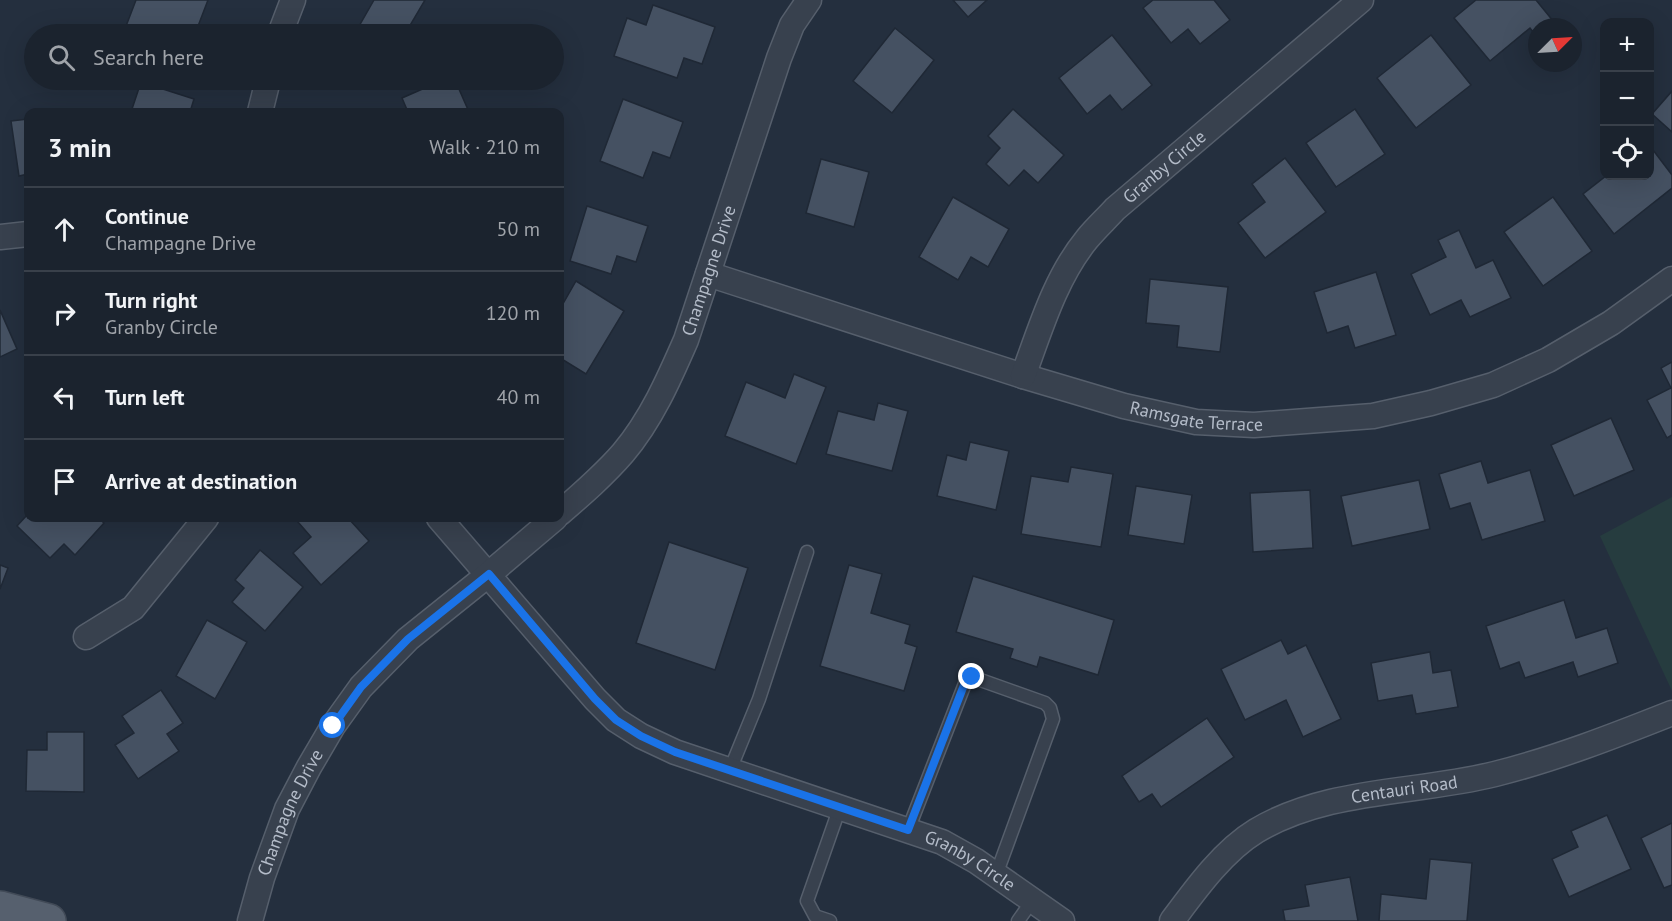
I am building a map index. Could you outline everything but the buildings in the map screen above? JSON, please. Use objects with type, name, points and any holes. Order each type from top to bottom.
[{"type":"main road","points":[[0,908],[49,921]]},
{"type":"street","points":[[284,24],[293,0]]},
{"type":"street","name":"Champagne Drive","points":[[564,510],[595,484],[625,451],[667,384],[686,340],[779,58],[792,25],[809,0]]},
{"type":"street","name":"Granby Circle","points":[[1023,376],[1048,307],[1065,272],[1086,240],[1116,209],[1361,0]]},
{"type":"street","points":[[261,108],[266,90]]},
{"type":"street","points":[[0,237],[24,234]]},
{"type":"street","name":"Ramsgate Terrace","points":[[708,274],[1023,376],[1124,406],[1196,422],[1254,425],[1373,416],[1431,403],[1493,385],[1548,360],[1611,323],[1672,279]]},
{"type":"street","points":[[86,637],[133,608],[202,522]]},
{"type":"street","name":"Granby Circle","points":[[444,522],[595,699],[616,720],[641,736],[675,752],[942,842],[996,875],[1062,921]]},
{"type":"street","name":"Champagne Drive","points":[[250,921],[262,878],[287,809],[333,726],[361,687],[408,639],[550,522]]},
{"type":"street","name":"Centauri Road","points":[[1172,921],[1196,889],[1226,856],[1255,832],[1289,815],[1359,795],[1444,785],[1495,774],[1594,744],[1672,713]]},
{"type":"lane","points":[[730,770],[759,699],[807,552]]},
{"type":"lane","points":[[908,830],[966,681],[972,677],[1045,703],[1052,712],[1053,719],[996,875]]},
{"type":"lane","points":[[830,921],[814,916],[807,901],[840,807]]},
{"type":"lane","points":[[1018,921],[1032,901]]},
{"type":"green space","points":[[1672,497],[1672,691],[1600,536]]},
{"type":"route","points":[[333,726],[361,687],[408,639],[489,574],[595,699],[616,720],[641,736],[675,752],[908,830],[964,685],[972,677]]}]
